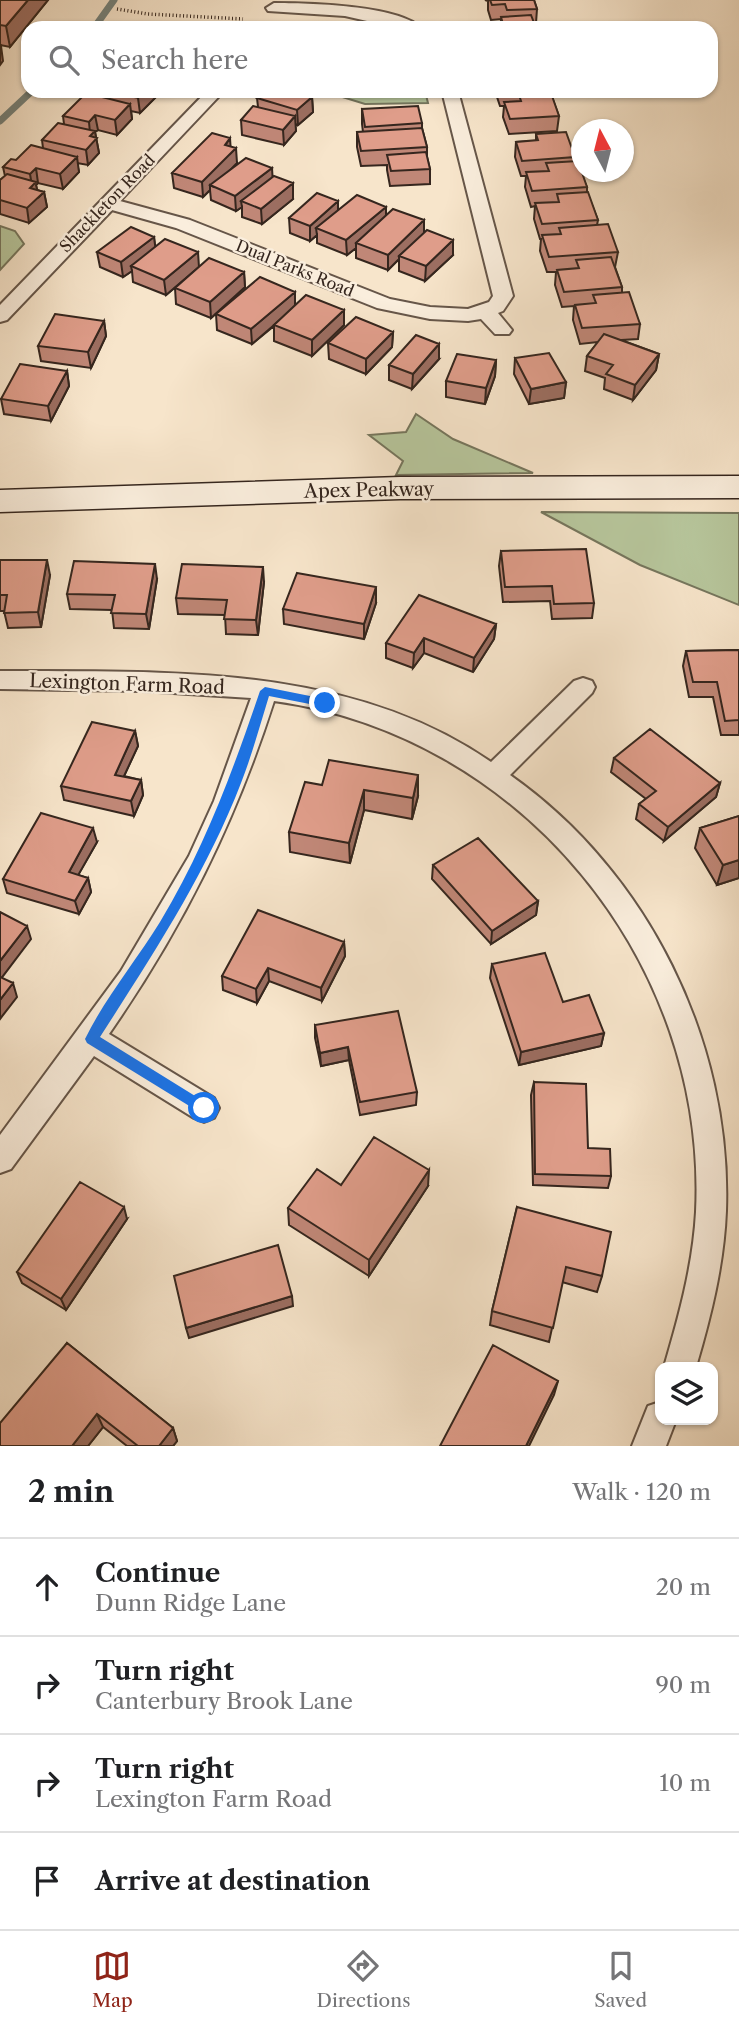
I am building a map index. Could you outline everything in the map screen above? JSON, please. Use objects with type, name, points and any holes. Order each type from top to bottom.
[{"type":"main road","name":"Apex Peakway","points":[[0,501],[400,488],[739,487]]},
{"type":"street","points":[[269,21],[274,4],[354,11],[396,21]]},
{"type":"street","points":[[424,21],[430,17]]},
{"type":"street","name":"Shackleton Road","points":[[0,316],[209,98]]},
{"type":"street","points":[[452,98],[503,296],[497,306],[485,311],[502,330]]},
{"type":"street","name":"Dual Parks Road","points":[[107,203],[183,224],[384,304],[444,315],[470,315],[485,311]]},
{"type":"street","name":"Lexington Farm Road","points":[[0,680],[180,682],[265,691],[376,717],[433,742],[493,776],[552,823],[595,870],[626,911],[654,958],[678,1009],[697,1072],[707,1126],[711,1189],[709,1240],[698,1305],[681,1362]]},
{"type":"street","points":[[493,776],[583,687]]},
{"type":"street","points":[[0,1159],[92,1039],[164,925],[199,863],[235,783],[265,691]]},
{"type":"street","points":[[92,1039],[204,1108]]},
{"type":"street","points":[[649,1446],[657,1425]]},
{"type":"path","points":[[117,9],[148,14],[243,19]]},
{"type":"green space","points":[[346,98],[427,98],[428,103],[365,104]]},
{"type":"green space","points":[[0,226],[15,231],[24,244],[0,270]]},
{"type":"green space","points":[[416,414],[453,439],[533,473],[396,475],[403,461],[369,435],[406,432]]},
{"type":"green space","points":[[541,512],[739,513],[739,605],[640,565]]},
{"type":"building","points":[[0,0],[28,0],[6,26],[0,25]]},
{"type":"building","points":[[490,0],[534,0],[537,9],[507,10],[505,4],[492,5]]},
{"type":"building","points":[[531,15],[533,21],[502,21],[501,17]]},
{"type":"building","points":[[81,98],[106,98],[130,104],[115,120],[95,115],[89,122],[63,116]]},
{"type":"building","points":[[257,98],[311,98],[297,110]]},
{"type":"building","points":[[520,98],[553,98],[559,116],[510,119],[504,102],[521,101]]},
{"type":"building","points":[[253,106],[295,116],[283,130],[241,120]]},
{"type":"building","points":[[418,106],[422,123],[365,127],[362,109]]},
{"type":"building","points":[[58,123],[95,131],[90,136],[97,138],[86,150],[42,140]]},
{"type":"building","points":[[422,128],[427,147],[361,151],[357,132]]},
{"type":"building","points":[[566,132],[571,146],[571,157],[522,161],[516,142],[538,140],[536,134]]},
{"type":"building","points":[[212,133],[230,138],[225,145],[236,148],[202,182],[172,173]]},
{"type":"building","points":[[31,145],[77,157],[60,174],[36,168],[30,174],[3,167],[11,159],[16,160]]},
{"type":"building","points":[[426,152],[430,169],[391,171],[387,155]]},
{"type":"building","points":[[246,158],[272,168],[235,196],[210,185]]},
{"type":"building","points":[[571,161],[571,182],[585,182],[587,187],[532,191],[526,172],[549,171],[546,163]]},
{"type":"building","points":[[7,174],[36,182],[30,188],[44,192],[27,208],[0,200],[0,180]]},
{"type":"building","points":[[274,176],[293,183],[261,209],[241,201]]},
{"type":"building","points":[[588,192],[598,220],[542,224],[535,203],[559,202],[557,194]]},
{"type":"building","points":[[317,193],[338,201],[310,226],[289,218]]},
{"type":"building","points":[[357,195],[386,207],[346,240],[316,228]]},
{"type":"building","points":[[393,209],[424,220],[388,255],[356,243]]},
{"type":"building","points":[[608,224],[618,252],[549,257],[542,235],[561,234],[559,228]]},
{"type":"building","points":[[131,227],[154,237],[121,262],[97,252]]},
{"type":"building","points":[[427,230],[453,240],[426,266],[399,256]]},
{"type":"building","points":[[165,239],[198,252],[164,280],[131,266]]},
{"type":"building","points":[[611,257],[622,287],[564,292],[557,270],[579,268],[576,260]]},
{"type":"building","points":[[209,258],[244,272],[210,302],[175,288]]},
{"type":"building","points":[[260,277],[295,292],[251,329],[216,314]]},
{"type":"building","points":[[629,292],[640,324],[582,328],[575,305],[596,303],[593,295]]},
{"type":"building","points":[[306,295],[344,310],[312,340],[274,325]]},
{"type":"building","points":[[55,314],[104,321],[88,352],[38,346]]},
{"type":"building","points":[[356,317],[393,332],[366,359],[328,343]]},
{"type":"building","points":[[604,334],[659,354],[635,385],[606,374],[613,365],[587,356]]},
{"type":"building","points":[[416,335],[439,344],[413,374],[389,365]]},
{"type":"building","points":[[549,353],[566,382],[531,389],[515,358]]},
{"type":"building","points":[[457,354],[496,360],[486,388],[446,381]]},
{"type":"building","points":[[20,364],[67,371],[48,406],[1,399]]},
{"type":"building","points":[[586,549],[594,603],[554,604],[552,586],[505,587],[501,551]]},
{"type":"building","points":[[0,560],[47,560],[38,612],[4,613],[7,595],[0,595]]},
{"type":"building","points":[[74,561],[155,564],[146,614],[111,613],[115,595],[67,594]]},
{"type":"building","points":[[182,564],[263,567],[256,620],[224,619],[227,600],[176,598]]},
{"type":"building","points":[[297,573],[376,587],[364,624],[283,609]]},
{"type":"building","points":[[419,595],[496,624],[474,658],[424,638],[414,653],[386,643]]},
{"type":"building","points":[[739,650],[739,720],[725,721],[717,682],[693,682],[686,651]]},
{"type":"building","points":[[92,722],[135,731],[115,775],[141,780],[131,801],[61,786]]},
{"type":"building","points":[[650,729],[720,783],[668,827],[639,804],[656,791],[614,758]]},
{"type":"building","points":[[329,760],[418,775],[413,798],[364,790],[349,843],[289,832],[305,782],[322,785]]},
{"type":"building","points":[[41,813],[93,828],[69,872],[88,878],[75,901],[3,879]]},
{"type":"building","points":[[739,816],[739,860],[723,865],[700,828]]},
{"type":"building","points":[[478,838],[538,901],[492,931],[433,865]]},
{"type":"building","points":[[258,910],[344,942],[321,988],[268,968],[256,989],[222,976]]},
{"type":"building","points":[[0,912],[27,926],[0,961]]},
{"type":"building","points":[[545,953],[563,1002],[589,995],[604,1033],[521,1052],[492,964]]},
{"type":"building","points":[[0,977],[13,983],[0,1000]]},
{"type":"building","points":[[398,1011],[417,1092],[360,1102],[348,1047],[320,1053],[315,1025]]},
{"type":"building","points":[[534,1082],[586,1084],[588,1148],[610,1149],[611,1176],[535,1174]]},
{"type":"building","points":[[374,1137],[429,1170],[369,1260],[288,1208],[317,1169],[341,1185]]},
{"type":"building","points":[[80,1182],[124,1207],[61,1299],[17,1272]]},
{"type":"building","points":[[517,1207],[611,1232],[602,1276],[566,1267],[553,1328],[492,1311]]},
{"type":"building","points":[[278,1245],[292,1296],[186,1328],[174,1276]]},
{"type":"building","points":[[67,1343],[173,1428],[159,1446],[138,1446],[97,1414],[72,1446],[0,1446],[0,1423]]},
{"type":"building","points":[[493,1345],[558,1381],[526,1446],[440,1446]]},
{"type":"waterway","points":[[99,21],[114,0]]},
{"type":"waterway","points":[[0,121],[25,98]]},
{"type":"route","points":[[204,1108],[92,1039],[164,925],[199,863],[235,783],[265,691],[325,703]]}]
